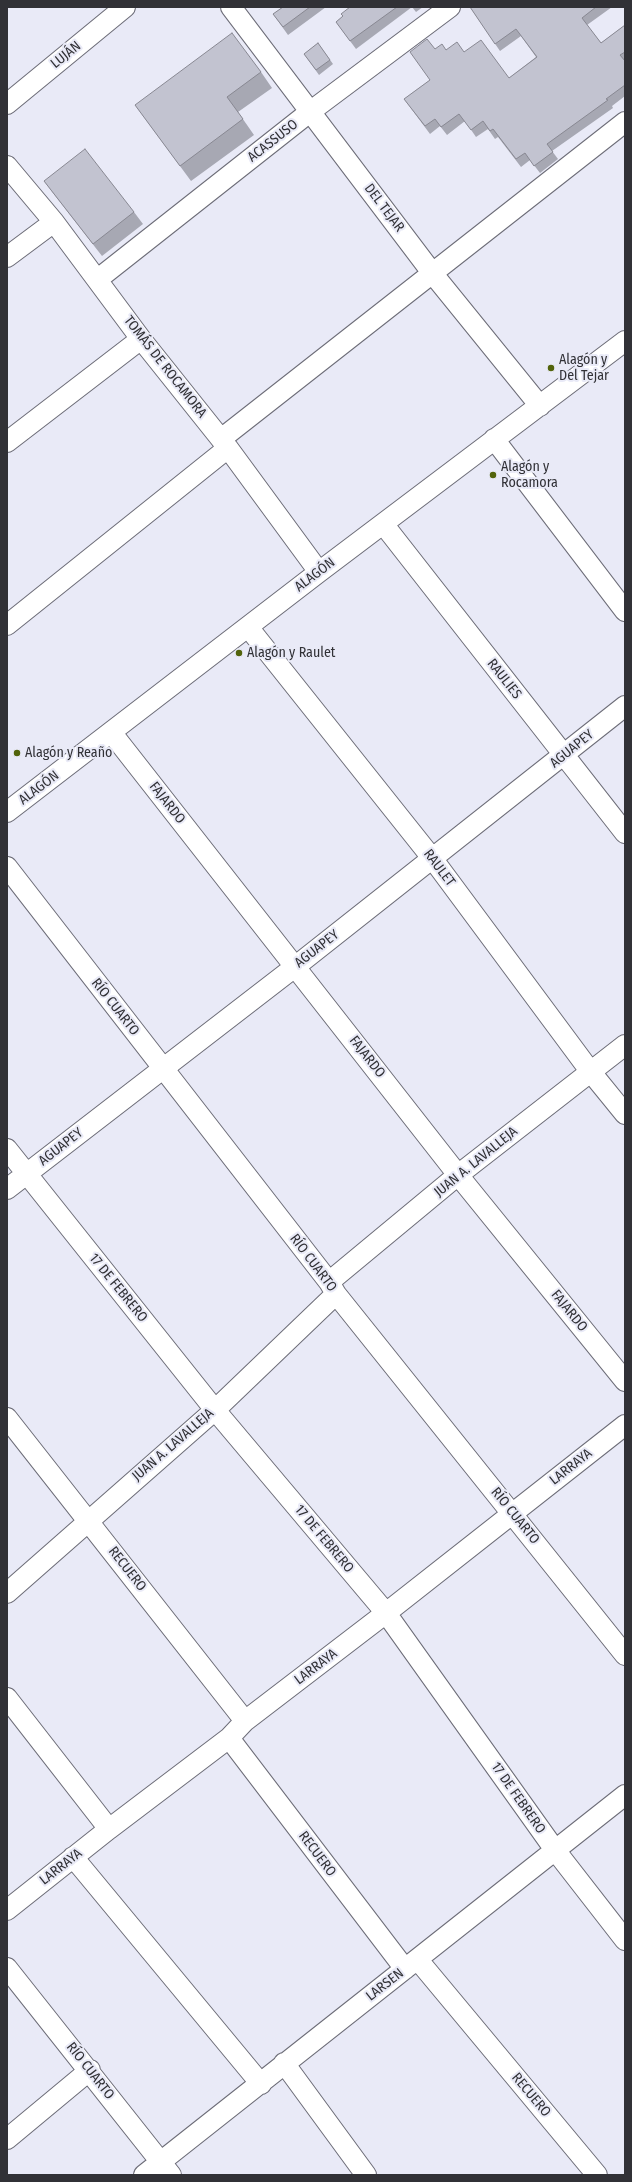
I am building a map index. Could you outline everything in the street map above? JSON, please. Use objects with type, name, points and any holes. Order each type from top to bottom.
[{"type":"street","name":"LUJÁN","points":[[7,104],[125,7]]},
{"type":"street","name":"DEL TEJAR","points":[[231,7],[433,274],[540,406]]},
{"type":"street","name":"ACASSUSO","points":[[98,279],[311,111],[450,7]]},
{"type":"street","points":[[7,624],[225,443],[433,274],[625,122]]},
{"type":"street","name":"TOMÁS DE ROCAMORA","points":[[7,166],[54,222],[98,279],[141,339],[225,443],[319,572]]},
{"type":"street","points":[[7,257],[54,222]]},
{"type":"street","points":[[7,442],[141,339]]},
{"type":"street","name":"ALAGÓN","points":[[9,807],[111,732],[319,572],[384,525],[494,439],[625,341]]},
{"type":"street","points":[[494,439],[625,611]]},
{"type":"street","name":"RAULIES","points":[[384,525],[563,756],[625,833]]},
{"type":"street","name":"RAULET","points":[[248,627],[432,858],[590,1071],[625,1114]]},
{"type":"street","name":"AGUAPEY","points":[[7,1189],[296,966],[625,706]]},
{"type":"street","name":"FAJARDO","points":[[111,732],[296,966],[458,1175],[625,1381]]},
{"type":"street","name":"RÍO CUARTO","points":[[7,867],[332,1288],[625,1655]]},
{"type":"street","name":"JUAN A. LAVALLEJA","points":[[7,1593],[88,1520],[215,1410],[332,1288],[458,1175],[625,1045]]},
{"type":"street","name":"17 DE FEBRERO","points":[[7,1149],[215,1410],[386,1614],[555,1850],[625,1940]]},
{"type":"street","name":"RECUERO","points":[[7,1418],[245,1721]]},
{"type":"street","name":"LARRAYA","points":[[7,1910],[109,1829],[229,1738],[245,1721],[386,1614],[512,1512],[625,1424]]},
{"type":"street","points":[[7,1698],[109,1829]]},
{"type":"street","name":"RECUERO","points":[[229,1738],[412,1965],[597,2175]]},
{"type":"street","name":"LARSEN","points":[[144,2175],[166,2168],[284,2063],[412,1965],[625,1795]]},
{"type":"street","points":[[73,1857],[262,2084]]},
{"type":"street","name":"RÍO CUARTO","points":[[7,1968],[90,2070],[166,2168]]},
{"type":"street","points":[[284,2063],[366,2175]]},
{"type":"street","points":[[7,2139],[90,2070]]},
{"type":"building","points":[[283,7],[310,7],[283,27],[273,14]]},
{"type":"building","points":[[350,7],[397,7],[350,41],[336,22],[343,16],[341,14]]},
{"type":"building","points":[[470,7],[596,7],[582,18],[601,43],[625,25],[625,52],[620,55],[625,61],[625,85],[606,99],[608,100],[547,144],[553,152],[534,166],[525,153],[516,159],[493,129],[490,131],[483,121],[471,130],[459,114],[441,127],[435,119],[425,126],[404,99],[430,80],[410,52],[427,39],[435,49],[442,44],[446,50],[457,42],[464,52],[481,40],[509,78],[537,57],[516,29],[495,44]]},
{"type":"building","points":[[232,33],[261,72],[227,97],[243,119],[180,166],[135,105]]},
{"type":"building","points":[[318,43],[330,60],[316,70],[304,54]]},
{"type":"building","points":[[85,149],[134,212],[93,244],[44,181]]},
{"type":"place","name":"Alagón y Del Tejar","points":[[551,368]]},
{"type":"place","name":"Alagón y Rocamora","points":[[493,475]]},
{"type":"place","name":"Alagón y Raulet","points":[[239,653]]},
{"type":"place","name":"Alagón y Reaño","points":[[17,753]]}]
